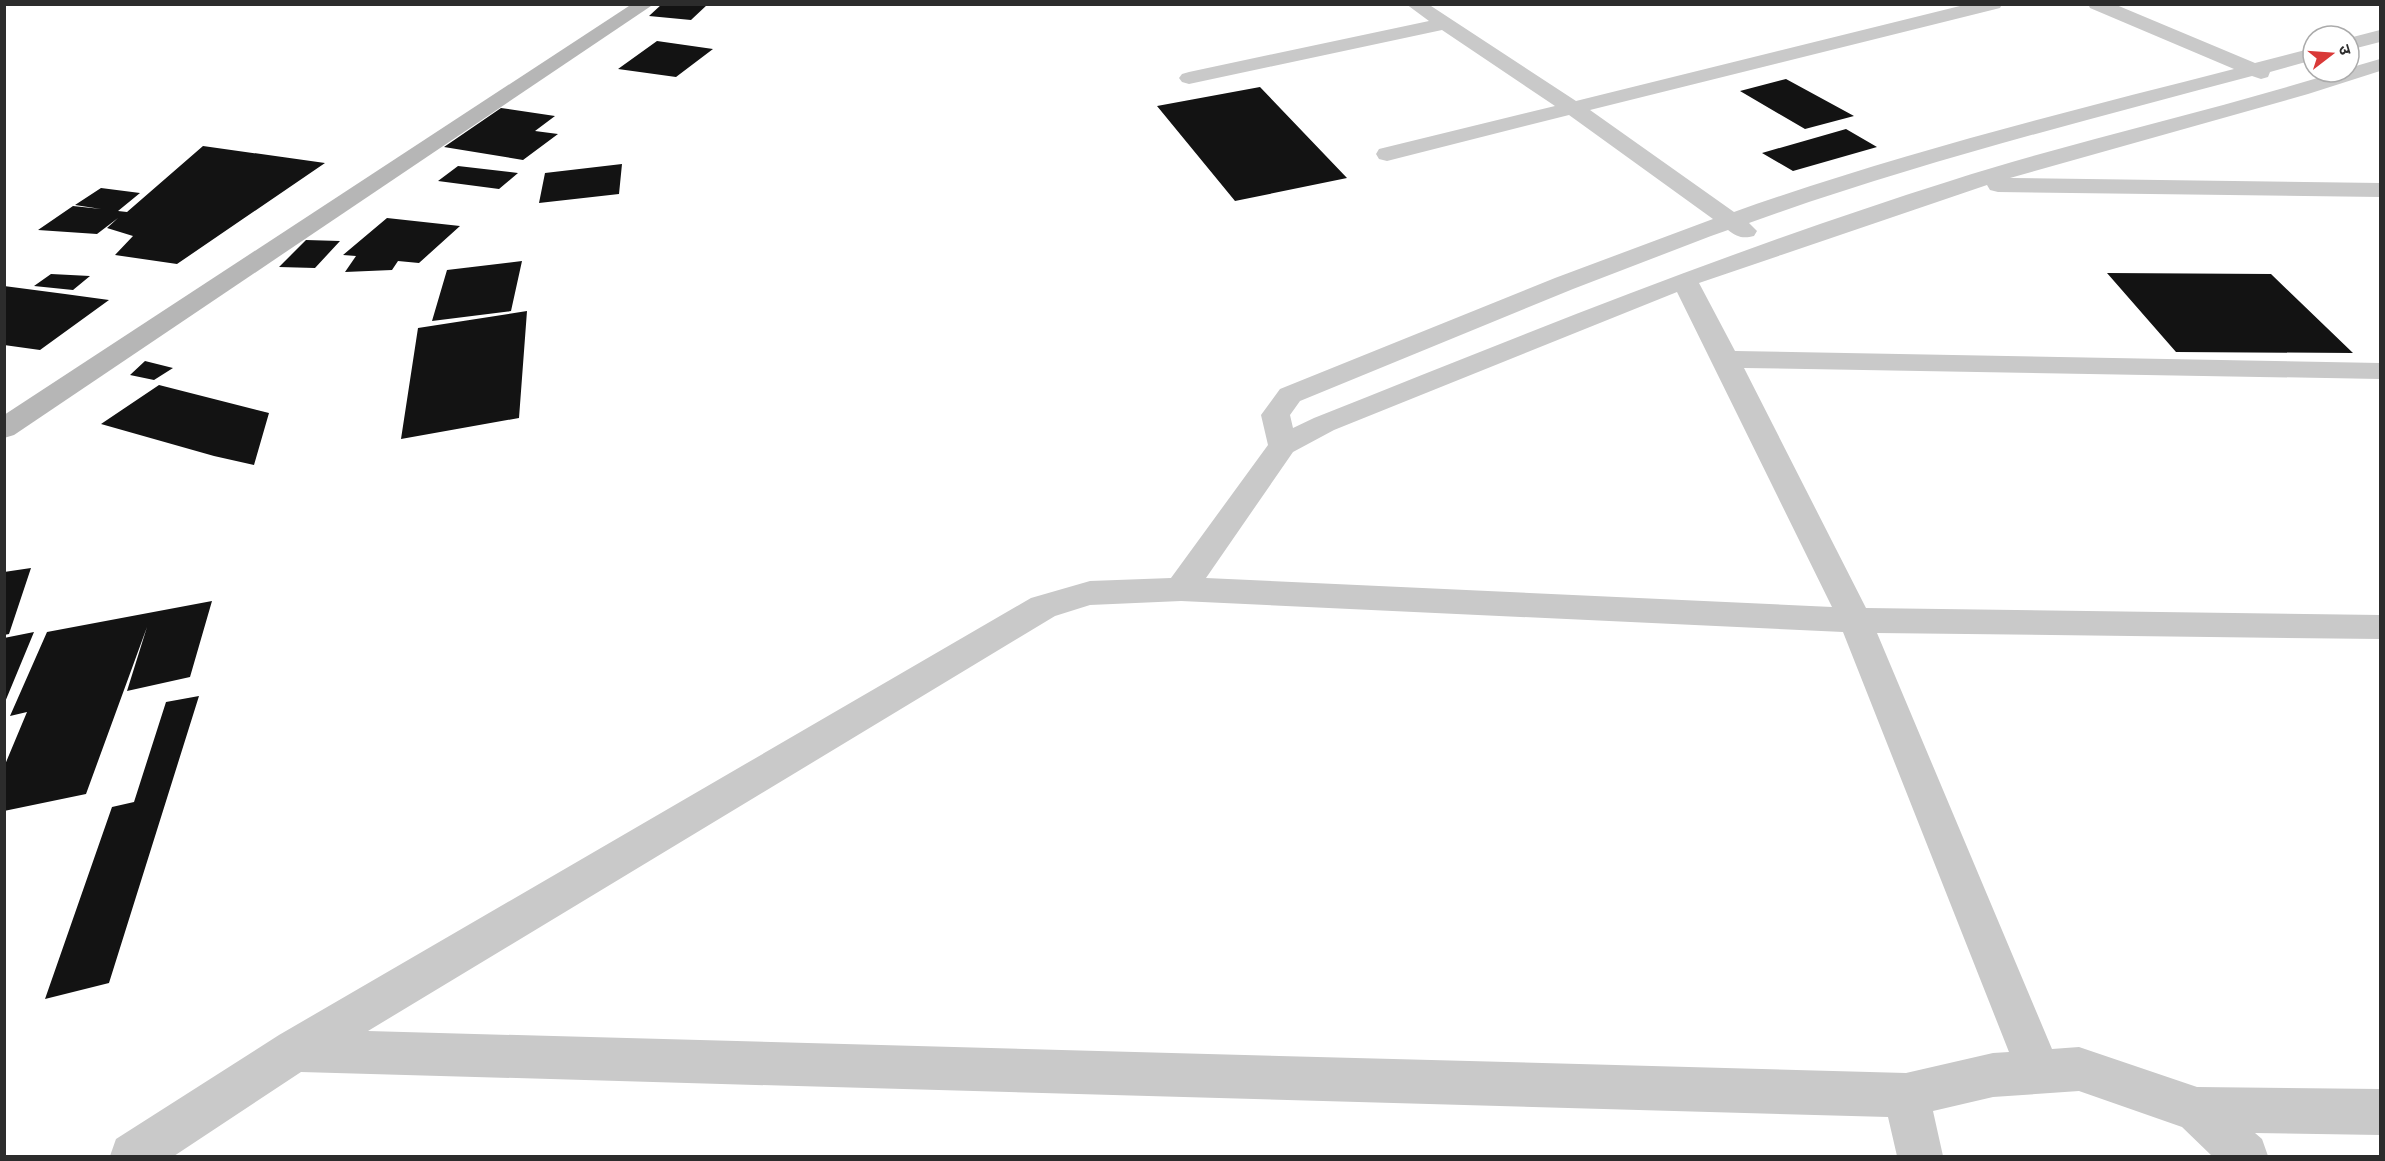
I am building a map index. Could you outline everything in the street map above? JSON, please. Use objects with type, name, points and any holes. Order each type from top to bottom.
[{"type":"main road","points":[[4,429],[645,4]]},
{"type":"street","points":[[1415,4],[1573,108],[1772,249]]},
{"type":"street","points":[[1387,154],[1993,4]]},
{"type":"street","points":[[2097,4],[2301,90]]},
{"type":"street","points":[[1189,78],[1444,24]]},
{"type":"street","points":[[2361,41],[2380,36]]},
{"type":"street","points":[[1283,445],[1275,415],[1290,395],[1487,314],[1731,221],[1842,183],[1937,155],[2301,57]]},
{"type":"street","points":[[1182,589],[1283,445],[1324,424],[1684,280],[1960,185],[2301,90],[2380,65]]},
{"type":"street","points":[[1960,185],[2380,190]]},
{"type":"street","points":[[1684,280],[1726,359],[1855,620],[2039,1071]]},
{"type":"street","points":[[1726,359],[2380,371]]},
{"type":"street","points":[[133,1156],[295,1050],[1043,607],[1090,593],[1182,589],[1855,620],[2380,627]]},
{"type":"street","points":[[295,1050],[1906,1095],[1993,1075],[2079,1069],[2197,1110],[2380,1112]]},
{"type":"street","points":[[1906,1095],[1920,1156]]},
{"type":"street","points":[[2197,1110],[2245,1156]]},
{"type":"building","points":[[662,4],[708,4],[691,20],[649,16]]},
{"type":"building","points":[[657,41],[713,49],[676,77],[618,69]]},
{"type":"building","points":[[1786,79],[1854,116],[1805,129],[1740,91]]},
{"type":"building","points":[[1260,87],[1347,178],[1235,201],[1157,106]]},
{"type":"building","points":[[501,108],[555,116],[535,131],[558,134],[523,160],[444,147]]},
{"type":"building","points":[[1846,129],[1877,147],[1793,171],[1762,153]]},
{"type":"building","points":[[203,146],[325,163],[177,264],[115,255],[133,236],[107,228],[118,218],[97,234],[38,230],[73,206],[101,209],[75,205],[101,188],[140,193],[118,211],[127,212]]},
{"type":"building","points":[[622,164],[619,194],[539,203],[545,173]]},
{"type":"building","points":[[458,166],[518,173],[499,189],[438,181]]},
{"type":"building","points":[[387,218],[460,226],[419,263],[398,261],[392,270],[345,272],[356,256],[343,255]]},
{"type":"building","points":[[306,240],[340,241],[315,268],[279,267]]},
{"type":"building","points":[[522,261],[511,311],[432,321],[447,270]]},
{"type":"building","points":[[2107,273],[2271,274],[2353,353],[2176,352]]},
{"type":"building","points":[[51,274],[90,276],[73,290],[34,286]]},
{"type":"building","points":[[4,286],[109,300],[40,350],[4,345]]},
{"type":"building","points":[[527,311],[519,418],[401,439],[418,328]]},
{"type":"building","points":[[145,361],[173,368],[154,380],[130,375]]},
{"type":"building","points":[[159,385],[269,413],[254,465],[101,424]]},
{"type":"building","points":[[31,568],[9,634],[4,635],[4,572]]},
{"type":"building","points":[[212,601],[190,677],[127,691],[147,627],[86,794],[4,811],[4,767],[27,712],[10,716],[47,632]]},
{"type":"building","points":[[34,632],[5,702],[4,702],[4,638]]},
{"type":"building","points":[[199,696],[109,983],[45,999],[112,807],[134,802],[166,702]]}]
